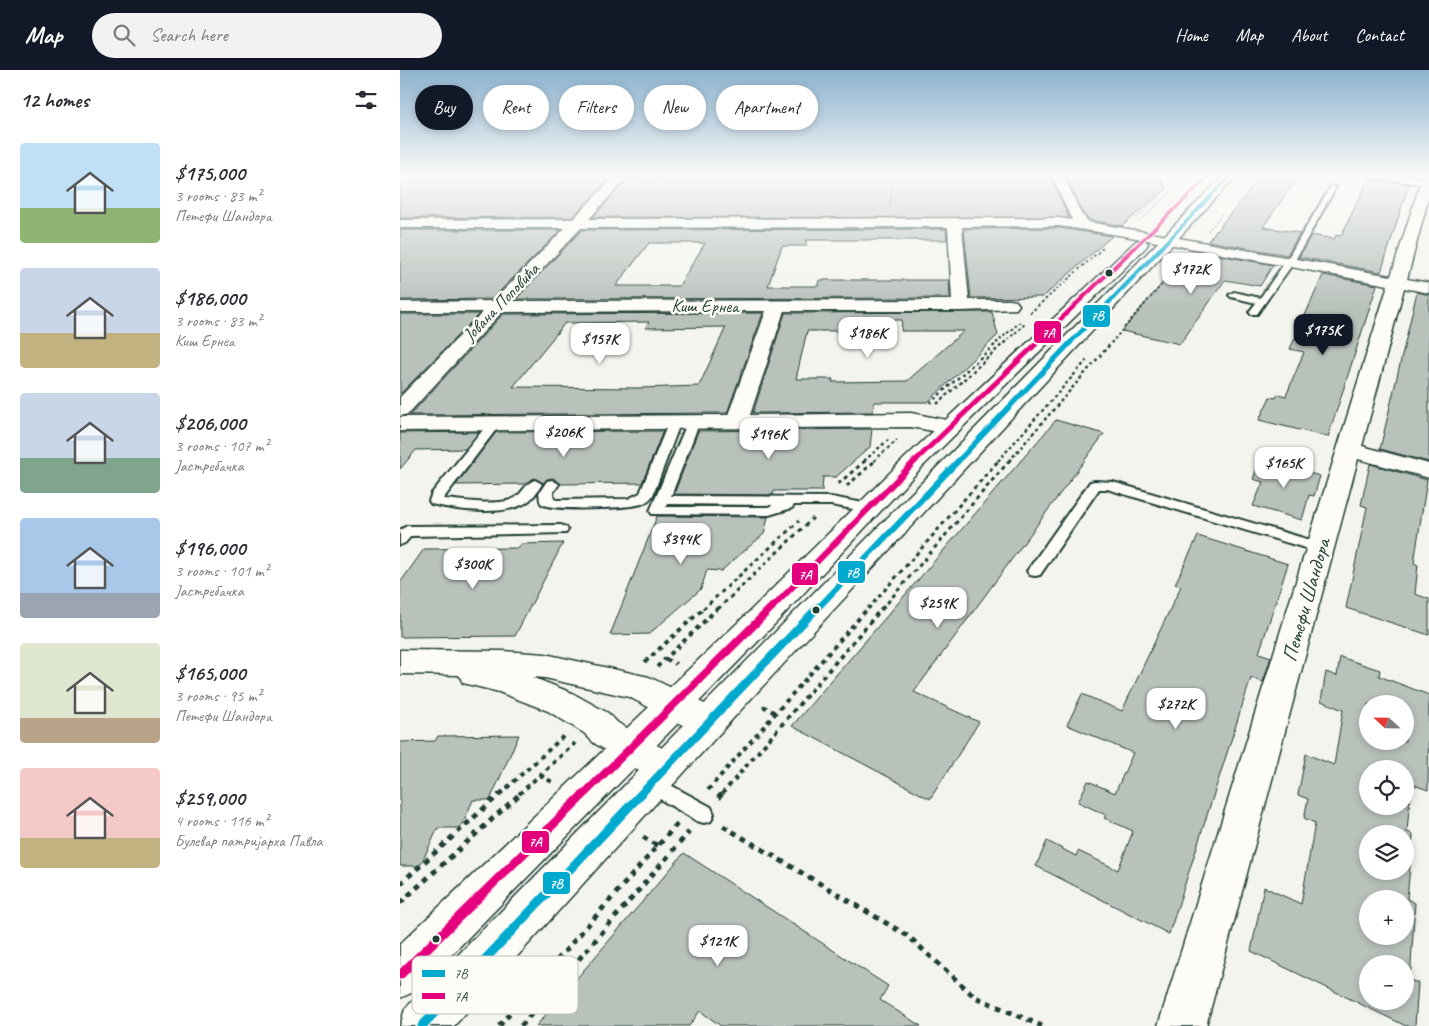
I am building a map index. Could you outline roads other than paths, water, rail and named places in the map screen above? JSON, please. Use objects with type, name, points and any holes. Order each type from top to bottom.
[{"type":"street","name":"Јована Поповића","points":[[400,409],[581,219]]},
{"type":"street","points":[[1078,219],[1084,225]]},
{"type":"street","points":[[419,956],[675,704],[950,427],[1176,241],[1188,219]]},
{"type":"street","points":[[488,956],[657,776],[1176,241],[1195,219]]},
{"type":"street","name":"Петефи Шандора","points":[[1182,1026],[1416,219]]},
{"type":"street","points":[[954,222],[961,306]]},
{"type":"street","points":[[400,224],[1049,222],[1084,225],[1429,288]]},
{"type":"street","name":"Киш Ернеа","points":[[400,307],[1010,305]]},
{"type":"street","points":[[737,420],[777,306]]},
{"type":"street","points":[[400,424],[915,420],[950,427]]},
{"type":"street","points":[[1350,450],[1429,471]]},
{"type":"street","points":[[402,662],[503,663],[545,666],[630,685],[675,704],[709,722]]},
{"type":"street","points":[[402,662],[449,668],[504,680],[560,702],[630,748],[657,776]]},
{"type":"street","points":[[400,975],[412,963]]},
{"type":"street","points":[[422,1026],[433,1014]]},
{"type":"lane","points":[[1254,312],[1290,262],[1315,219]]},
{"type":"lane","points":[[1234,295],[1262,301]]},
{"type":"lane","points":[[552,484],[546,493],[547,501],[556,504],[628,503],[640,500],[646,495],[684,421]]},
{"type":"lane","points":[[684,421],[657,512],[769,511],[802,500],[825,501],[869,508]]},
{"type":"lane","points":[[495,423],[437,496],[436,501],[500,505],[518,502],[528,495],[535,484]]},
{"type":"lane","points":[[1035,571],[1096,485],[1108,486],[1322,548]]},
{"type":"lane","points":[[400,540],[407,531],[562,530]]},
{"type":"lane","points":[[657,776],[698,811]]}]
